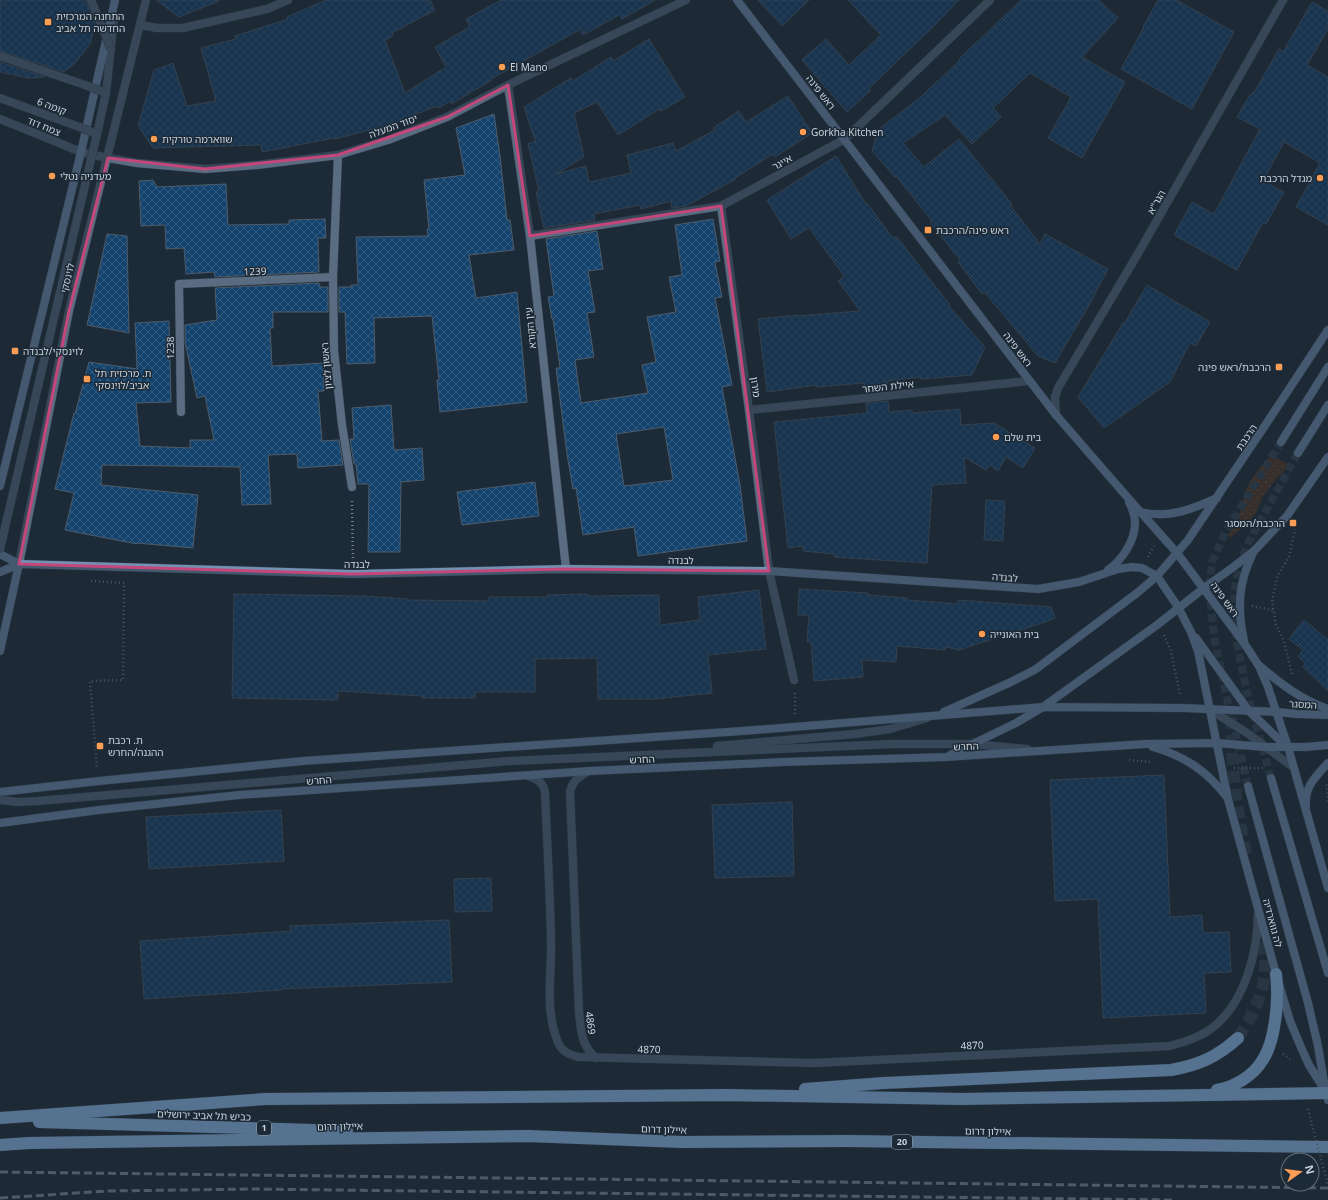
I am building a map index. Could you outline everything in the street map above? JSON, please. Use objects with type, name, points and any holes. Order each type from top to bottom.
[{"type":"highway","points":[[1196,1094],[1220,1090],[1232,1085],[1250,1074],[1263,1060],[1270,1044],[1276,1012],[1278,994],[1276,974]]},
{"type":"highway","points":[[726,1095],[884,1084],[1171,1070],[1200,1063],[1215,1056],[1226,1049],[1238,1038]]},
{"type":"highway","points":[[0,1118],[266,1099],[726,1095],[962,1099],[1196,1094],[1327,1095]]},
{"type":"highway","name":"כביש תל אביב ירושלים","points":[[0,1121],[528,1136]]},
{"type":"highway","name":"איילון דרום","points":[[0,1145],[36,1143],[528,1136],[682,1142],[847,1141],[1328,1147]]},
{"type":"main road","name":"לוינסקי","points":[[0,486],[81,152],[115,0]]},
{"type":"main road","name":"ראש פינה","points":[[738,0],[1056,416],[1177,553],[1204,588],[1259,666],[1277,712]]},
{"type":"main road","name":"הרכבת","points":[[938,715],[1036,669],[1137,593],[1157,576],[1188,540],[1218,498],[1328,330]]},
{"type":"main road","points":[[1281,442],[1328,367]]},
{"type":"main road","points":[[1298,452],[1328,404]]},
{"type":"main road","points":[[946,757],[1016,723],[1043,707],[1158,624],[1178,607],[1254,551],[1287,516],[1328,457]]},
{"type":"main road","points":[[1102,574],[1114,566],[1122,558],[1133,535],[1135,523],[1133,511],[1128,498]]},
{"type":"main road","points":[[1141,512],[1151,515],[1172,514],[1218,498]]},
{"type":"main road","points":[[1244,643],[1239,616],[1239,603],[1249,561],[1254,551]]},
{"type":"main road","name":"לבנדה","points":[[0,554],[19,564]]},
{"type":"main road","name":"לבנדה","points":[[0,572],[19,564],[353,574],[566,569],[769,571],[1038,589],[1079,582],[1118,569],[1132,567],[1142,568],[1157,576],[1178,607],[1191,632],[1198,651],[1217,743]]},
{"type":"main road","points":[[0,651],[19,564]]},
{"type":"main road","points":[[1191,632],[1249,711],[1266,729],[1288,747],[1305,748],[1328,745]]},
{"type":"main road","points":[[1259,666],[1309,702],[1328,709]]},
{"type":"main road","name":"החרש","points":[[0,792],[303,761],[742,731],[1043,707],[1183,708],[1277,712]]},
{"type":"main road","points":[[1277,712],[1328,888]]},
{"type":"main road","name":"המסגר","points":[[1277,712],[1328,715]]},
{"type":"main road","name":"החרש","points":[[0,823],[99,810],[239,795],[590,771],[946,757],[1145,744],[1217,743],[1265,747],[1288,747]]},
{"type":"main road","name":"לה גווארדיה","points":[[1217,743],[1228,799],[1290,1021],[1309,1065],[1327,1095]]},
{"type":"main road","points":[[1145,744],[1177,755],[1195,766],[1213,780],[1228,799]]},
{"type":"main road","points":[[1306,813],[1305,800],[1311,782],[1328,764]]},
{"type":"main road","points":[[1271,778],[1328,973]]},
{"type":"main road","points":[[1248,786],[1308,1004],[1318,1046],[1327,1095]]},
{"type":"street","points":[[91,0],[111,49]]},
{"type":"street","points":[[0,549],[106,93],[115,0]]},
{"type":"street","name":"לוינסקי","points":[[19,564],[69,311],[146,0]]},
{"type":"street","points":[[140,25],[156,28],[183,28],[267,9],[288,0]]},
{"type":"street","name":"יסוד המעלה","points":[[81,152],[138,163],[205,169],[257,165],[338,155],[388,140],[447,117],[508,85],[686,0]]},
{"type":"street","name":"אייגר","points":[[530,236],[721,206],[845,139],[990,0]]},
{"type":"street","name":"הגר\"א","points":[[1056,416],[1056,397],[1058,388],[1140,250],[1283,0]]},
{"type":"street","points":[[0,56],[106,93]]},
{"type":"street","name":"עין הקורא","points":[[508,85],[530,236],[566,569]]},
{"type":"street","name":"קומה 6","points":[[0,98],[97,134]]},
{"type":"street","name":"צמח דוד","points":[[0,119],[81,152]]},
{"type":"street","name":"ראשון לציון","points":[[338,155],[333,277],[334,351],[342,425],[352,487]]},
{"type":"street","name":"מירון","points":[[721,206],[769,571],[794,680]]},
{"type":"street","name":"1239","points":[[179,284],[333,277]]},
{"type":"street","name":"1238","points":[[179,284],[181,412]]},
{"type":"street","name":"איילת השחר","points":[[749,410],[1030,381]]},
{"type":"street","points":[[1209,709],[1293,767]]},
{"type":"street","points":[[605,756],[855,734],[890,729],[938,715]]},
{"type":"street","points":[[0,800],[18,802],[38,801],[511,761],[605,756],[891,744],[974,744],[1042,751]]},
{"type":"street","name":"4869","points":[[590,771],[577,778],[572,784],[570,791],[579,1012],[582,1037],[589,1052],[596,1058]]},
{"type":"street","points":[[528,776],[537,779],[542,783],[546,792],[551,942],[550,1008],[553,1028],[562,1049],[569,1055],[596,1058]]},
{"type":"street","name":"4870","points":[[596,1058],[814,1063],[1170,1046],[1192,1039],[1204,1033],[1217,1024],[1228,1012],[1238,996],[1254,957],[1257,938],[1258,908]]},
{"type":"path","points":[[352,487],[353,574]]},
{"type":"path","points":[[1294,692],[1293,678],[1284,641],[1276,625],[1272,600],[1278,575],[1289,557],[1296,523]]},
{"type":"path","points":[[1142,568],[1160,534]]},
{"type":"path","points":[[87,581],[124,583],[123,680],[90,681],[99,781]]},
{"type":"path","points":[[1158,624],[1165,636],[1171,652],[1183,708]]},
{"type":"path","points":[[795,694],[796,727]]},
{"type":"path","points":[[1124,760],[1151,762]]},
{"type":"path","points":[[1221,767],[1293,767]]},
{"type":"path","points":[[1315,1136],[1328,1185]]},
{"type":"highlighted area","points":[[508,85],[530,236],[721,206],[769,571],[566,569],[353,574],[19,564],[69,311],[108,158],[205,169],[338,155],[447,117]]},
{"type":"shaded area","points":[[1271,455],[1290,465],[1277,478],[1262,498],[1256,513],[1247,524],[1230,538],[1228,535],[1238,518],[1247,487],[1261,466]]},
{"type":"building","name":"התחנה המרכזית החדשה תל אביב","points":[[0,0],[86,0],[95,24],[90,44],[76,62],[64,72],[0,51]]},
{"type":"building","points":[[156,0],[219,0],[219,1],[179,17]]},
{"type":"building","points":[[326,0],[430,0],[435,10],[392,33],[393,36],[385,40],[405,93],[446,67],[435,47],[470,27],[466,19],[501,0],[655,0],[622,19],[619,15],[583,35],[579,30],[491,79],[492,80],[451,104],[451,101],[438,108],[437,106],[377,129],[335,139],[262,152],[261,145],[153,148],[138,126],[154,70],[173,63],[187,106],[216,101],[201,48],[236,39],[235,36],[288,19],[287,17]]},
{"type":"building","points":[[758,0],[809,0],[782,26]]},
{"type":"building","points":[[848,0],[959,0],[869,88],[871,90],[847,112],[802,60],[826,39],[849,65],[881,35]]},
{"type":"building","points":[[1021,0],[1099,0],[1118,18],[1082,57],[1125,82],[1082,158],[1048,138],[1071,97],[1030,73],[993,108],[1001,117],[972,144],[945,115],[903,143],[924,167],[959,139],[1012,204],[1010,205],[1040,244],[1045,234],[1108,269],[1088,307],[1055,363],[1038,356],[984,292],[982,294],[958,262],[960,260],[930,222],[932,221],[896,176],[895,177],[872,151],[878,130],[922,96]]},
{"type":"building","points":[[1158,0],[1176,0],[1234,32],[1192,109],[1121,69]]},
{"type":"building","points":[[1312,2],[1328,11],[1328,29],[1307,65],[1328,77],[1328,225],[1296,207],[1320,163],[1284,142],[1263,181],[1284,192],[1266,224],[1263,222],[1237,270],[1174,235],[1192,202],[1214,214],[1260,129],[1237,117],[1249,96],[1255,91],[1279,49],[1283,52]]},
{"type":"building","points":[[649,39],[685,97],[661,111],[659,109],[618,135],[597,102],[574,113],[584,157],[556,174],[586,166],[589,182],[631,173],[627,155],[673,143],[676,151],[715,130],[713,128],[739,111],[746,122],[788,96],[812,133],[775,157],[773,154],[735,178],[736,179],[686,206],[672,208],[671,201],[641,209],[640,205],[594,214],[595,220],[544,228],[536,192],[539,192],[528,144],[535,141],[536,143],[524,107],[571,78],[573,81],[611,57],[613,61]]},
{"type":"building","points":[[0,62],[45,77],[28,78],[0,72]]},
{"type":"building","points":[[494,114],[507,220],[510,220],[514,250],[469,255],[476,298],[517,292],[527,402],[440,412],[437,380],[439,380],[432,316],[374,318],[375,363],[347,364],[345,312],[339,312],[339,287],[351,287],[351,285],[358,285],[356,237],[428,236],[427,229],[429,229],[424,180],[465,175],[456,128]]},
{"type":"building","points":[[836,156],[866,204],[867,203],[893,238],[896,236],[950,305],[949,306],[985,347],[972,375],[921,379],[921,377],[887,381],[887,390],[865,392],[864,383],[817,387],[817,385],[767,392],[758,319],[860,311],[838,281],[844,276],[809,228],[791,239],[767,200]]},
{"type":"building","points":[[153,180],[157,187],[226,184],[228,225],[289,224],[289,220],[325,219],[326,238],[318,238],[319,272],[215,277],[214,272],[186,274],[184,248],[166,249],[165,225],[141,226],[139,181]]},
{"type":"building","points":[[713,219],[720,261],[715,262],[722,297],[715,298],[732,385],[722,387],[740,485],[747,541],[638,556],[634,527],[583,535],[576,488],[573,489],[567,454],[556,368],[560,368],[553,319],[548,297],[554,296],[546,239],[597,231],[603,269],[588,271],[595,312],[587,313],[594,357],[575,360],[581,403],[648,393],[642,365],[656,362],[647,317],[676,312],[669,277],[682,275],[675,225]],"holes":[[[664,427],[673,480],[624,486],[616,434]]]},
{"type":"building","points":[[107,234],[127,236],[129,333],[87,325]]},
{"type":"building","points":[[319,283],[320,287],[328,287],[328,312],[273,312],[273,328],[270,328],[272,366],[323,363],[324,391],[318,391],[322,441],[339,440],[343,465],[298,468],[297,454],[268,455],[271,504],[242,505],[240,467],[102,465],[101,485],[198,495],[193,548],[137,544],[65,530],[74,493],[55,489],[74,413],[75,414],[89,362],[137,369],[135,323],[169,321],[171,402],[136,403],[140,446],[190,448],[190,440],[214,440],[205,396],[197,398],[185,342],[185,325],[217,320],[215,288]]},
{"type":"building","points":[[1147,285],[1210,322],[1196,346],[1190,343],[1170,382],[1104,428],[1078,397]]},
{"type":"building","points":[[888,401],[889,412],[912,410],[912,413],[960,409],[961,425],[994,423],[1035,448],[1023,468],[1006,457],[998,471],[990,465],[986,470],[964,457],[966,483],[932,485],[927,563],[834,557],[834,554],[803,551],[803,546],[788,548],[774,422],[867,413],[866,403]]},
{"type":"building","points":[[391,405],[394,450],[422,448],[424,480],[401,482],[400,552],[368,552],[369,484],[358,484],[356,464],[354,464],[350,439],[354,439],[352,408]]},
{"type":"building","points":[[535,482],[539,516],[462,525],[457,492]]},
{"type":"building","points":[[986,500],[1005,501],[1003,541],[984,540]]},
{"type":"building","points":[[799,589],[868,593],[868,595],[907,598],[907,600],[958,604],[958,600],[1051,607],[1055,618],[959,650],[946,647],[945,650],[897,646],[896,662],[862,660],[863,677],[814,681],[811,642],[807,642],[809,615],[798,615]]},
{"type":"building","points":[[759,590],[766,649],[708,655],[712,693],[655,699],[598,699],[597,658],[535,659],[535,692],[475,692],[475,698],[422,698],[422,696],[338,691],[338,700],[232,698],[234,594],[365,596],[407,600],[489,601],[489,597],[547,597],[547,595],[587,594],[587,596],[659,595],[660,625],[700,620],[698,597]]},
{"type":"building","points":[[1304,620],[1328,640],[1328,691],[1303,667],[1306,663],[1298,657],[1303,650],[1289,639]]},
{"type":"building","points":[[1164,775],[1170,917],[1202,915],[1203,933],[1229,932],[1231,972],[1204,973],[1206,1013],[1103,1018],[1098,899],[1055,901],[1050,780]]},
{"type":"building","points":[[792,802],[794,876],[715,878],[712,805]]},
{"type":"building","points":[[281,810],[284,861],[149,869],[146,817]]},
{"type":"building","points":[[491,878],[492,911],[455,912],[454,879]]},
{"type":"building","points":[[449,920],[452,982],[281,989],[144,999],[140,941],[291,931],[290,926]]},
{"type":"tunnel","points":[[1248,786],[1215,641],[1209,590],[1212,562],[1224,535],[1281,442]]},
{"type":"tunnel","points":[[1271,778],[1248,697],[1237,643],[1234,592],[1239,567],[1247,545],[1298,453]]},
{"type":"tunnel","points":[[1231,717],[1232,753],[1236,798],[1247,860]]},
{"type":"tunnel","points":[[1238,1038],[1256,1007],[1264,982],[1265,959],[1258,918]]},
{"type":"railway","points":[[0,1172],[1328,1188]]},
{"type":"railway","points":[[0,1198],[108,1191],[251,1189],[1172,1200]]},
{"type":"place","name":"התחנה המרכזית החדשה תל אביב","points":[[48,22]]},
{"type":"place","name":"El Mano","points":[[502,67]]},
{"type":"place","name":"Gorkha Kitchen","points":[[803,132]]},
{"type":"place","name":"שווארמה טורקית","points":[[154,139]]},
{"type":"place","name":"מעדניה נטלי","points":[[52,176]]},
{"type":"place","name":"מגדל הרכבת","points":[[1320,178]]},
{"type":"place","name":"ראש פינה/הרכבת","points":[[928,230]]},
{"type":"place","name":"לוינסקי/לבנדה","points":[[15,351]]},
{"type":"place","name":"הרכבת/ראש פינה","points":[[1279,367]]},
{"type":"place","name":"ת. מרכזית תל אביב/לוינסקי","points":[[87,379]]},
{"type":"place","name":"בית שלם","points":[[996,437]]},
{"type":"place","name":"הרכבת/המסגר","points":[[1293,523]]},
{"type":"place","name":"בית האונייה","points":[[982,634]]},
{"type":"place","name":"ת. רכבת ההגנה/החרש","points":[[100,746]]}]
